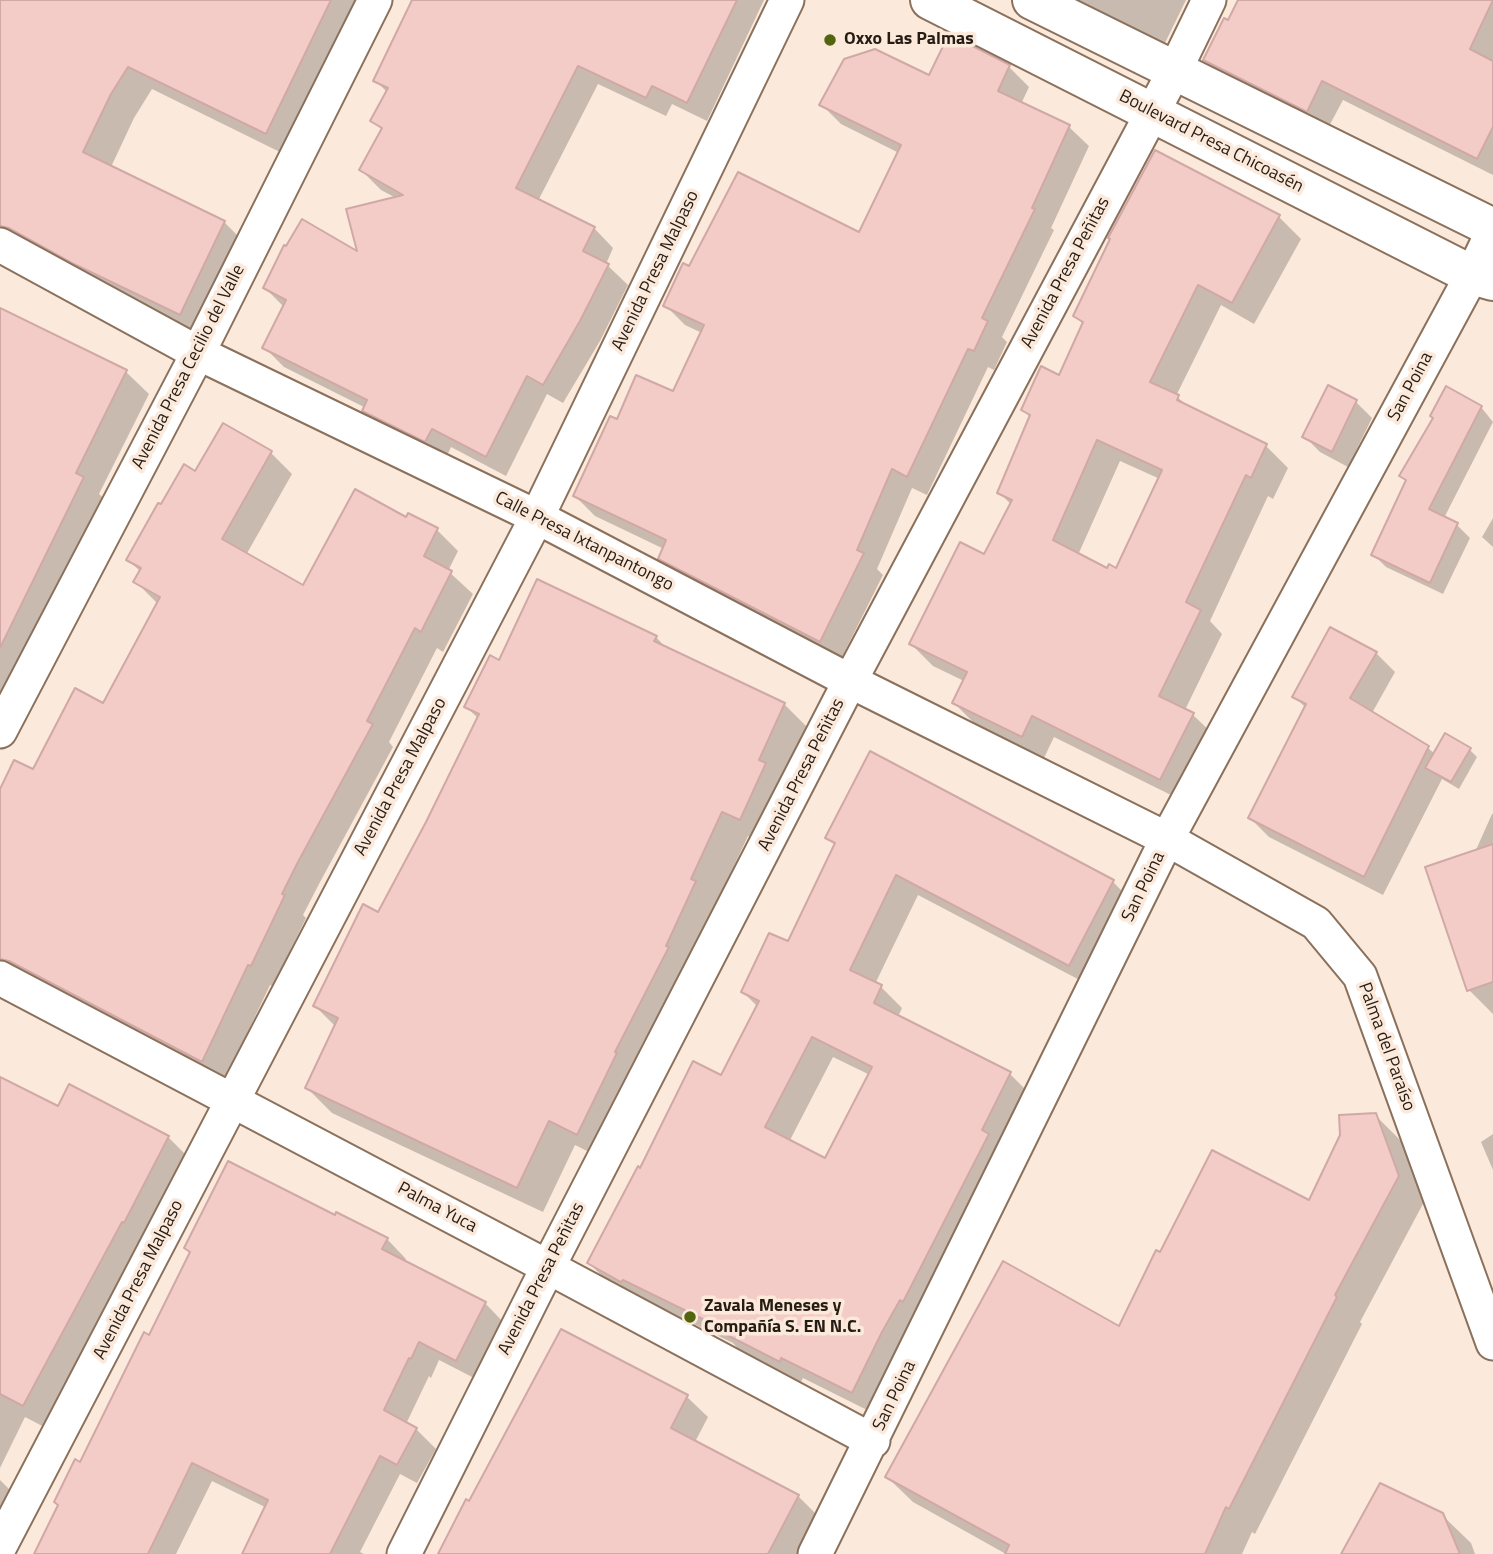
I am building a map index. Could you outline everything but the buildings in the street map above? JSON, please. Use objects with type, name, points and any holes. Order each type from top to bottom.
[{"type":"main road","name":"Boulevard Presa Chicoasén","points":[[930,0],[1483,278]]},
{"type":"main road","points":[[1032,0],[1493,229]]},
{"type":"street","name":"Avenida Presa Cecilio del Valle","points":[[0,731],[198,353],[375,0]]},
{"type":"street","name":"Avenida Presa Malpaso","points":[[0,1546],[537,517],[787,0]]},
{"type":"street","name":"Avenida Presa Peñitas","points":[[404,1554],[548,1267],[850,681],[1175,70],[1209,0]]},
{"type":"street","name":"San Poina","points":[[815,1554],[873,1441],[1167,839],[1483,278],[1493,229]]},
{"type":"street","name":"Calle Presa Ixtanpantongo","points":[[0,245],[198,353],[537,517],[850,681],[1167,839]]},
{"type":"street","name":"Palma del Paraíso","points":[[1167,839],[1316,923],[1360,976],[1493,1343]]},
{"type":"street","name":"Palma Yuca","points":[[0,978],[873,1441]]},
{"type":"place","name":"Oxxo Las Palmas","points":[[830,40]]},
{"type":"place","name":"Zavala Meneses y Compañía S. EN N.C.","points":[[690,1317]]}]
